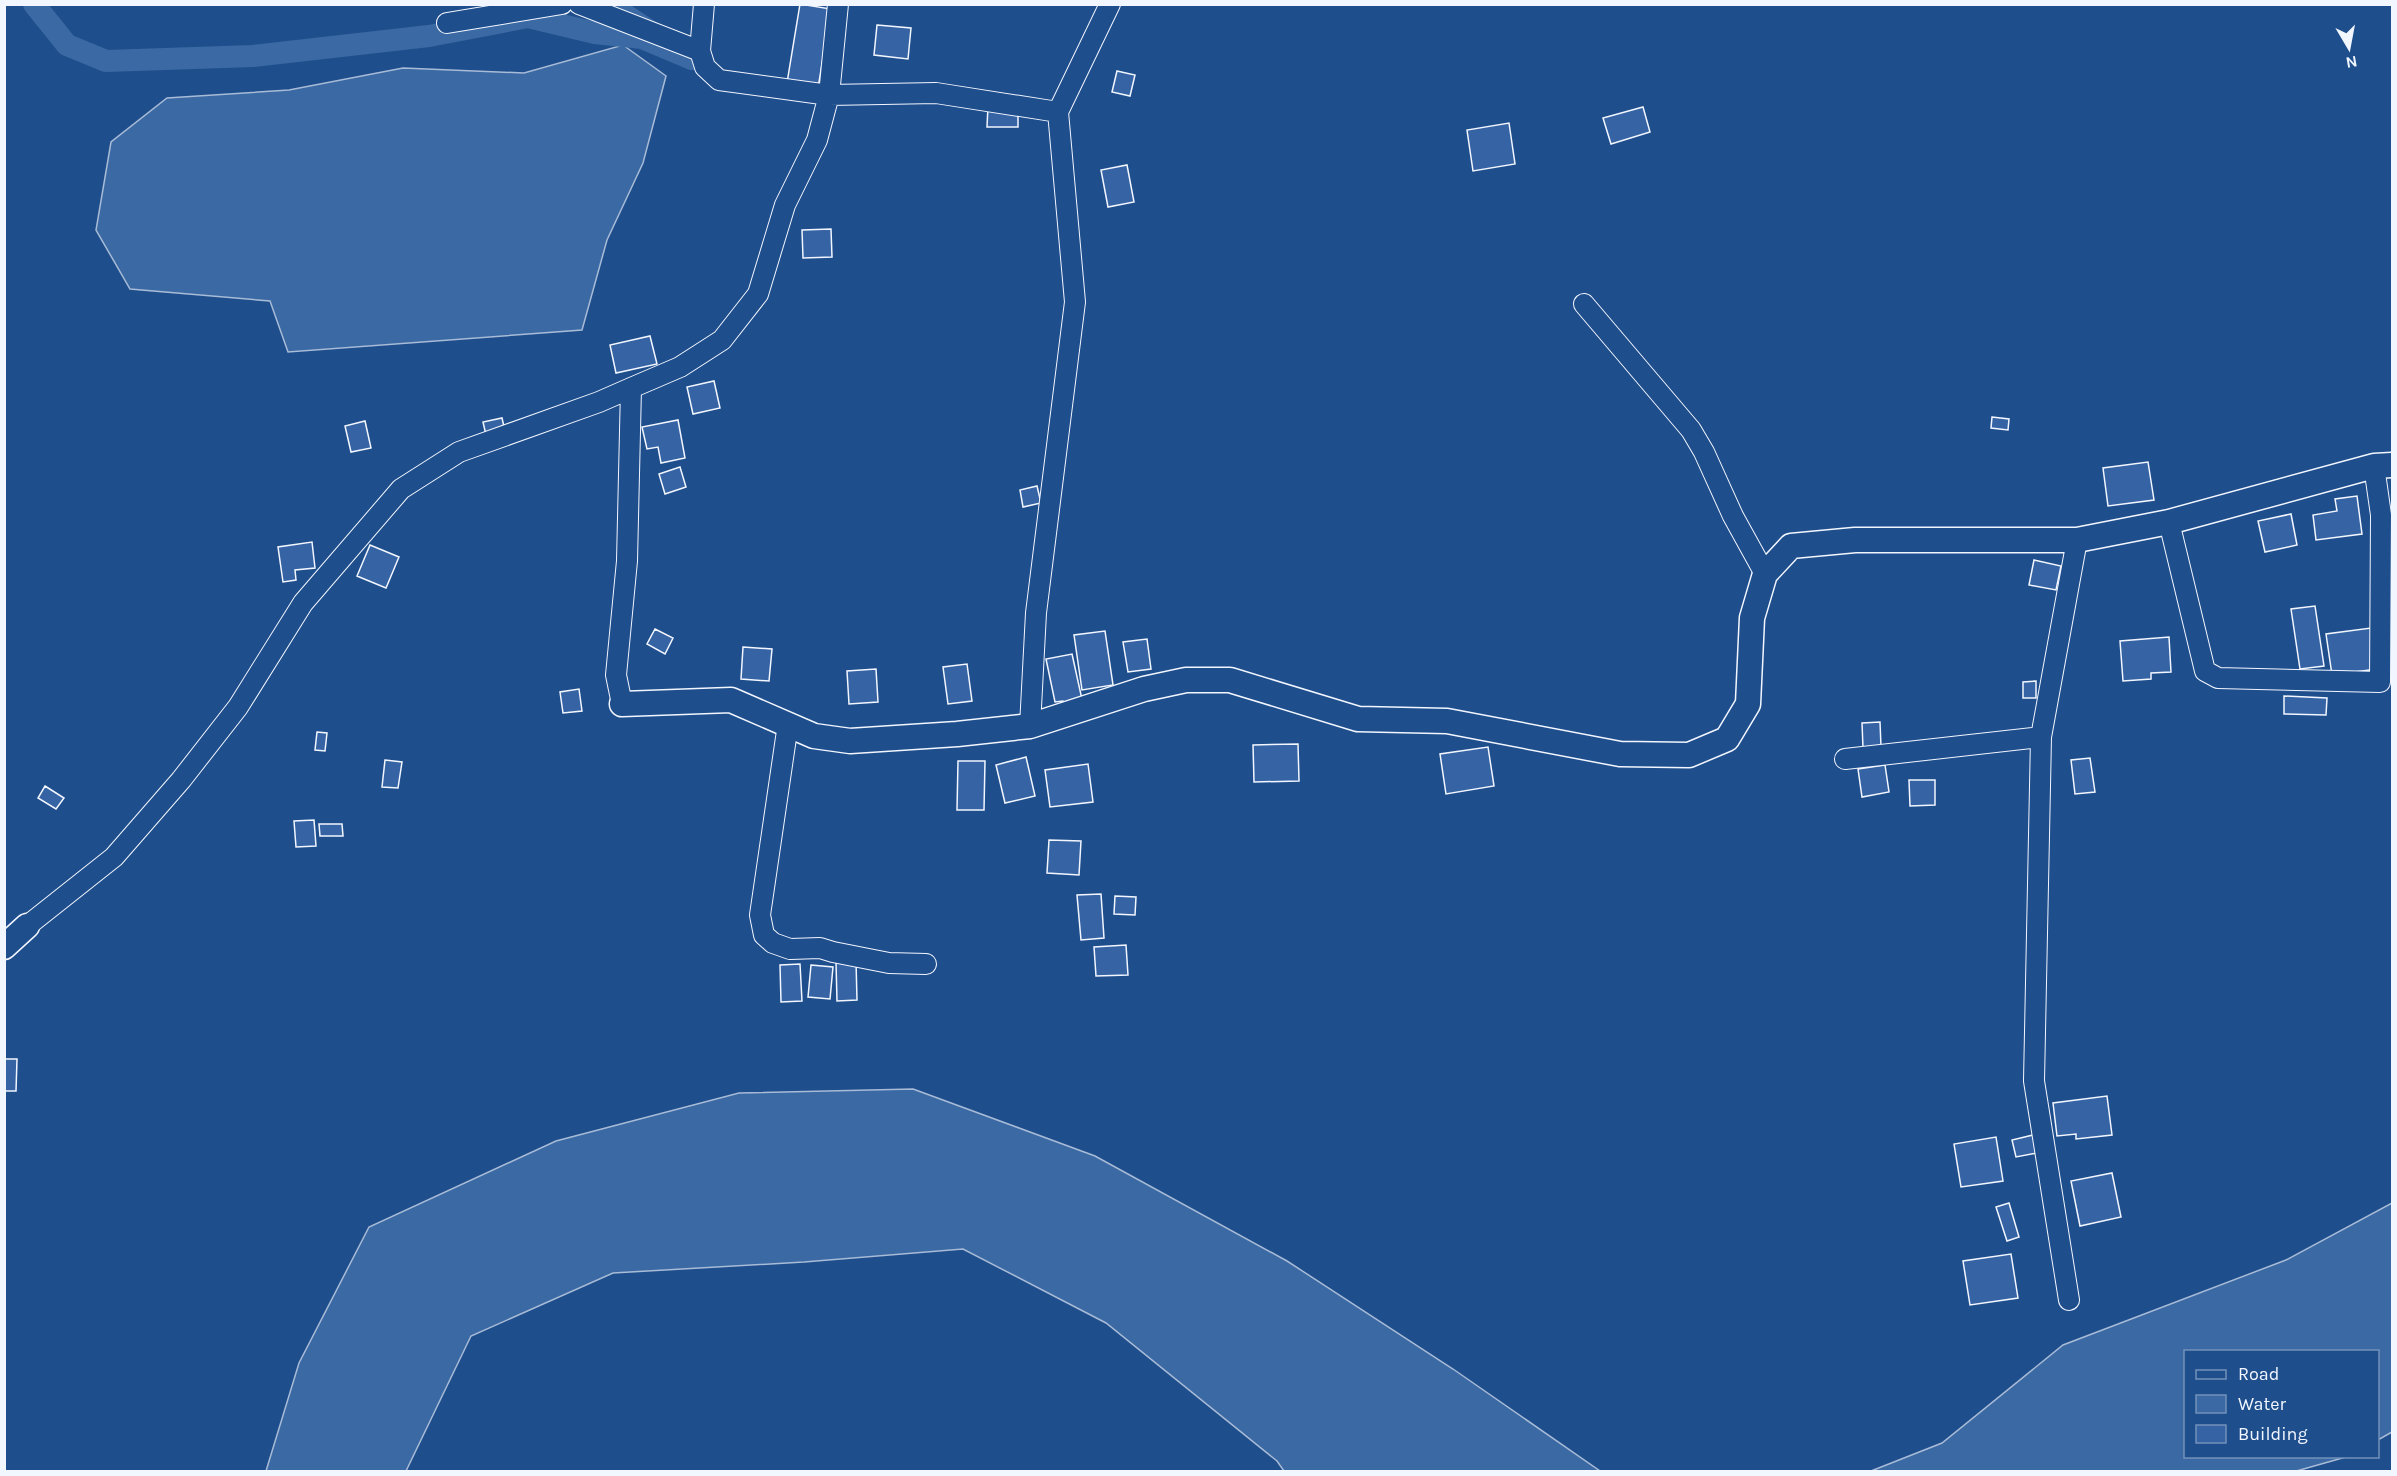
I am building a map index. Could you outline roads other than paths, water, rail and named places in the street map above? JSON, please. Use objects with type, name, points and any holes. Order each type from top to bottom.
[{"type":"street","points":[[447,23],[562,4]]},
{"type":"street","points":[[579,4],[700,51]]},
{"type":"street","points":[[704,4],[700,51],[705,67],[719,80],[829,94],[936,93],[1058,112]]},
{"type":"street","points":[[4,947],[114,857],[181,780],[238,707],[303,603],[401,489],[459,452],[680,368],[722,340],[758,294],[785,205],[817,140],[829,94],[838,4]]},
{"type":"street","points":[[1030,726],[1036,613],[1075,302],[1058,112],[1110,4]]},
{"type":"street","points":[[1584,304],[1691,430],[1704,452],[1733,516],[1765,573]]},
{"type":"street","points":[[631,388],[627,561],[616,675],[622,704],[732,700],[814,736],[850,741],[957,734],[1030,726],[1155,687],[1186,680],[1230,680],[1358,719],[1447,721],[1620,754],[1689,755],[1727,739],[1748,704],[1752,618],[1765,573],[1791,546],[1855,540],[2077,540],[2169,522],[2383,465],[2380,682],[2218,678],[2205,671],[2169,522]]},
{"type":"street","points":[[2069,1300],[2034,1081],[2041,737],[2077,540]]},
{"type":"street","points":[[788,724],[760,915],[764,935],[773,943],[790,949],[820,948],[889,963],[926,964]]},
{"type":"street","points":[[1845,759],[2041,737]]},
{"type":"water","points":[[623,45],[666,76],[643,163],[607,240],[582,330],[288,352],[270,301],[130,289],[96,230],[111,142],[167,98],[289,90],[403,68],[524,73]]},
{"type":"water","points":[[913,1089],[1095,1156],[1287,1261],[1453,1369],[1600,1471],[1284,1471],[1277,1461],[1106,1323],[963,1249],[804,1262],[613,1273],[471,1336],[406,1471],[266,1471],[299,1363],[369,1227],[556,1141],[739,1093]]},
{"type":"water","points":[[2392,1203],[2392,1432],[2379,1439],[2379,1350],[2184,1350],[2184,1458],[2342,1458],[2293,1472],[1871,1471],[1942,1443],[2063,1345],[2286,1260]]},
{"type":"waterway","points":[[34,4],[67,45],[106,61],[253,56],[429,36],[528,17],[595,33],[642,38],[692,59],[609,4]]}]
